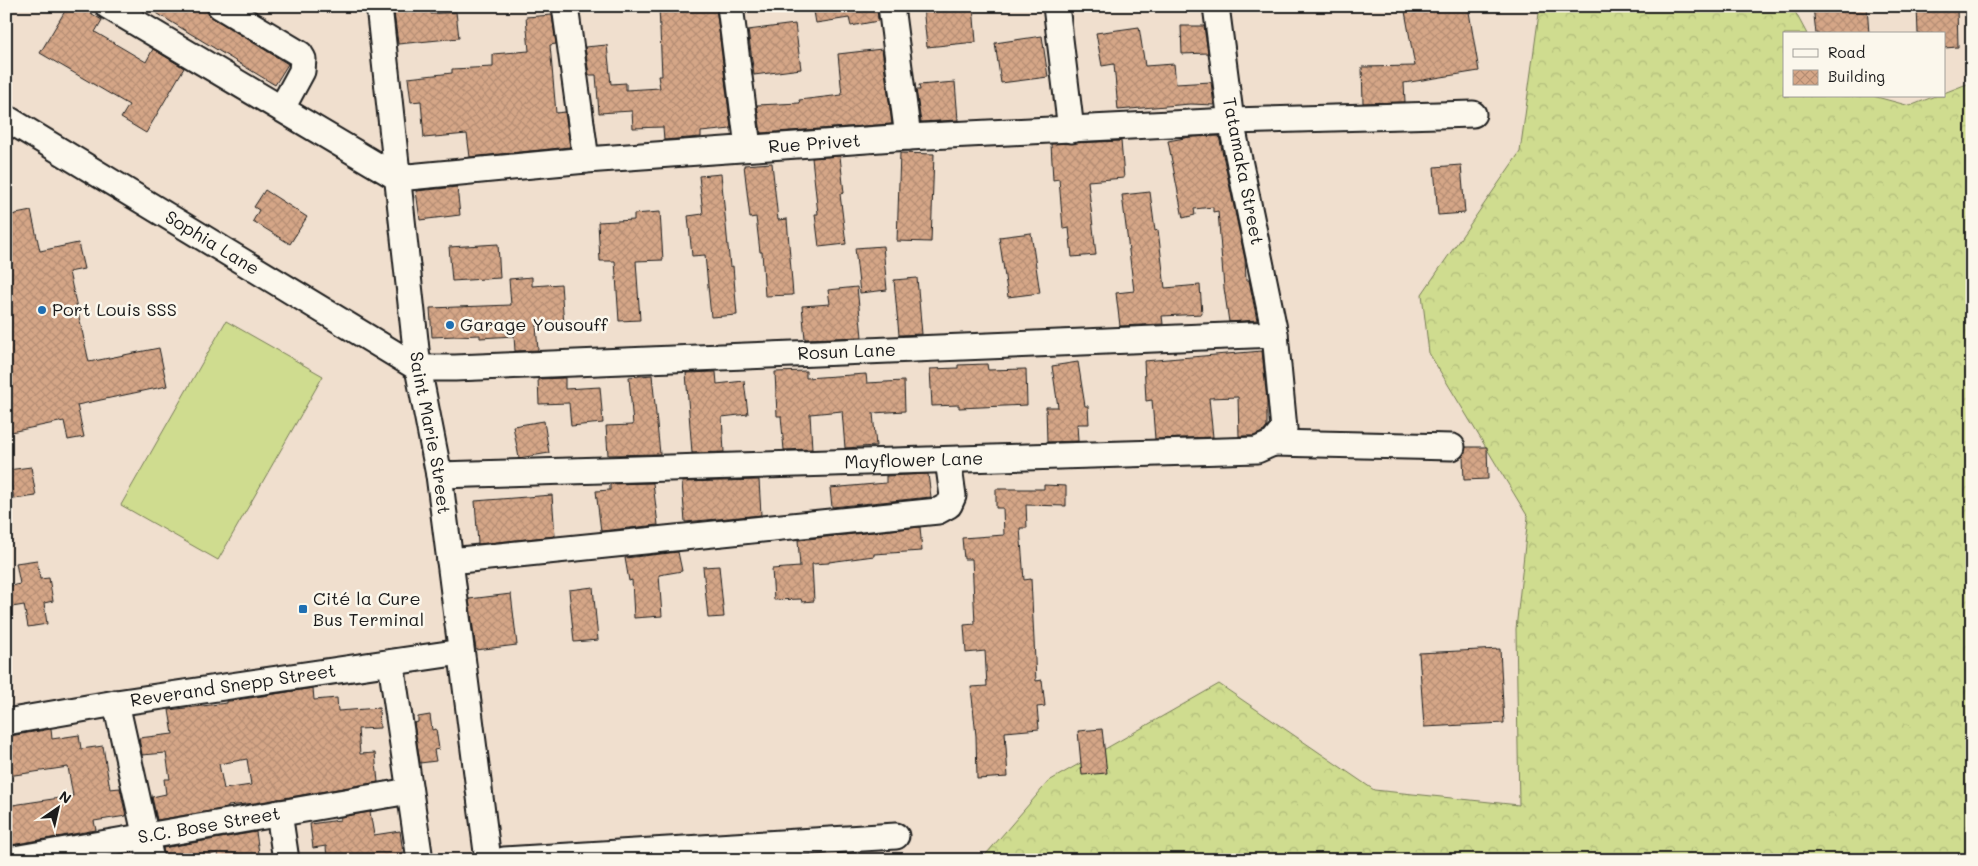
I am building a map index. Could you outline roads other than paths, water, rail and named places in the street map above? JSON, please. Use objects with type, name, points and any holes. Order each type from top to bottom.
[{"type":"street","points":[[220,6],[300,54],[303,59],[302,71],[282,108]]},
{"type":"street","name":"Saint Marie Street","points":[[379,6],[418,368],[439,475],[488,860]]},
{"type":"street","points":[[565,6],[586,160]]},
{"type":"street","points":[[730,6],[748,147]]},
{"type":"street","points":[[891,6],[908,138]]},
{"type":"street","points":[[1056,6],[1071,130]]},
{"type":"street","name":"Tatamaka Street","points":[[1216,6],[1231,121],[1275,334]]},
{"type":"street","points":[[123,10],[398,178]]},
{"type":"street","name":"Rue Privet","points":[[398,178],[748,147],[1231,121],[1473,114]]},
{"type":"street","name":"Sophia Lane","points":[[6,118],[418,368]]},
{"type":"street","points":[[1273,443],[1284,429],[1275,334]]},
{"type":"street","name":"Rosun Lane","points":[[418,368],[1275,334]]},
{"type":"street","name":"Mayflower Lane","points":[[439,475],[1257,450],[1273,443],[1452,448]]},
{"type":"street","points":[[450,561],[938,511],[948,505],[953,496],[948,460]]},
{"type":"street","name":"Reverand Snepp Street","points":[[6,722],[116,703],[461,652]]},
{"type":"street","points":[[391,663],[420,860]]},
{"type":"street","points":[[116,703],[151,860]]},
{"type":"street","name":"S.C. Bose Street","points":[[19,859],[409,791]]},
{"type":"street","points":[[279,813],[286,860]]},
{"type":"street","points":[[504,860],[896,836]]},
{"type":"place","name":"Port Louis SSS","points":[[42,310]]},
{"type":"place","name":"Garage Yousouff","points":[[450,325]]},
{"type":"place","name":"Cité la Cure Bus Terminal","points":[[303,609]]}]
